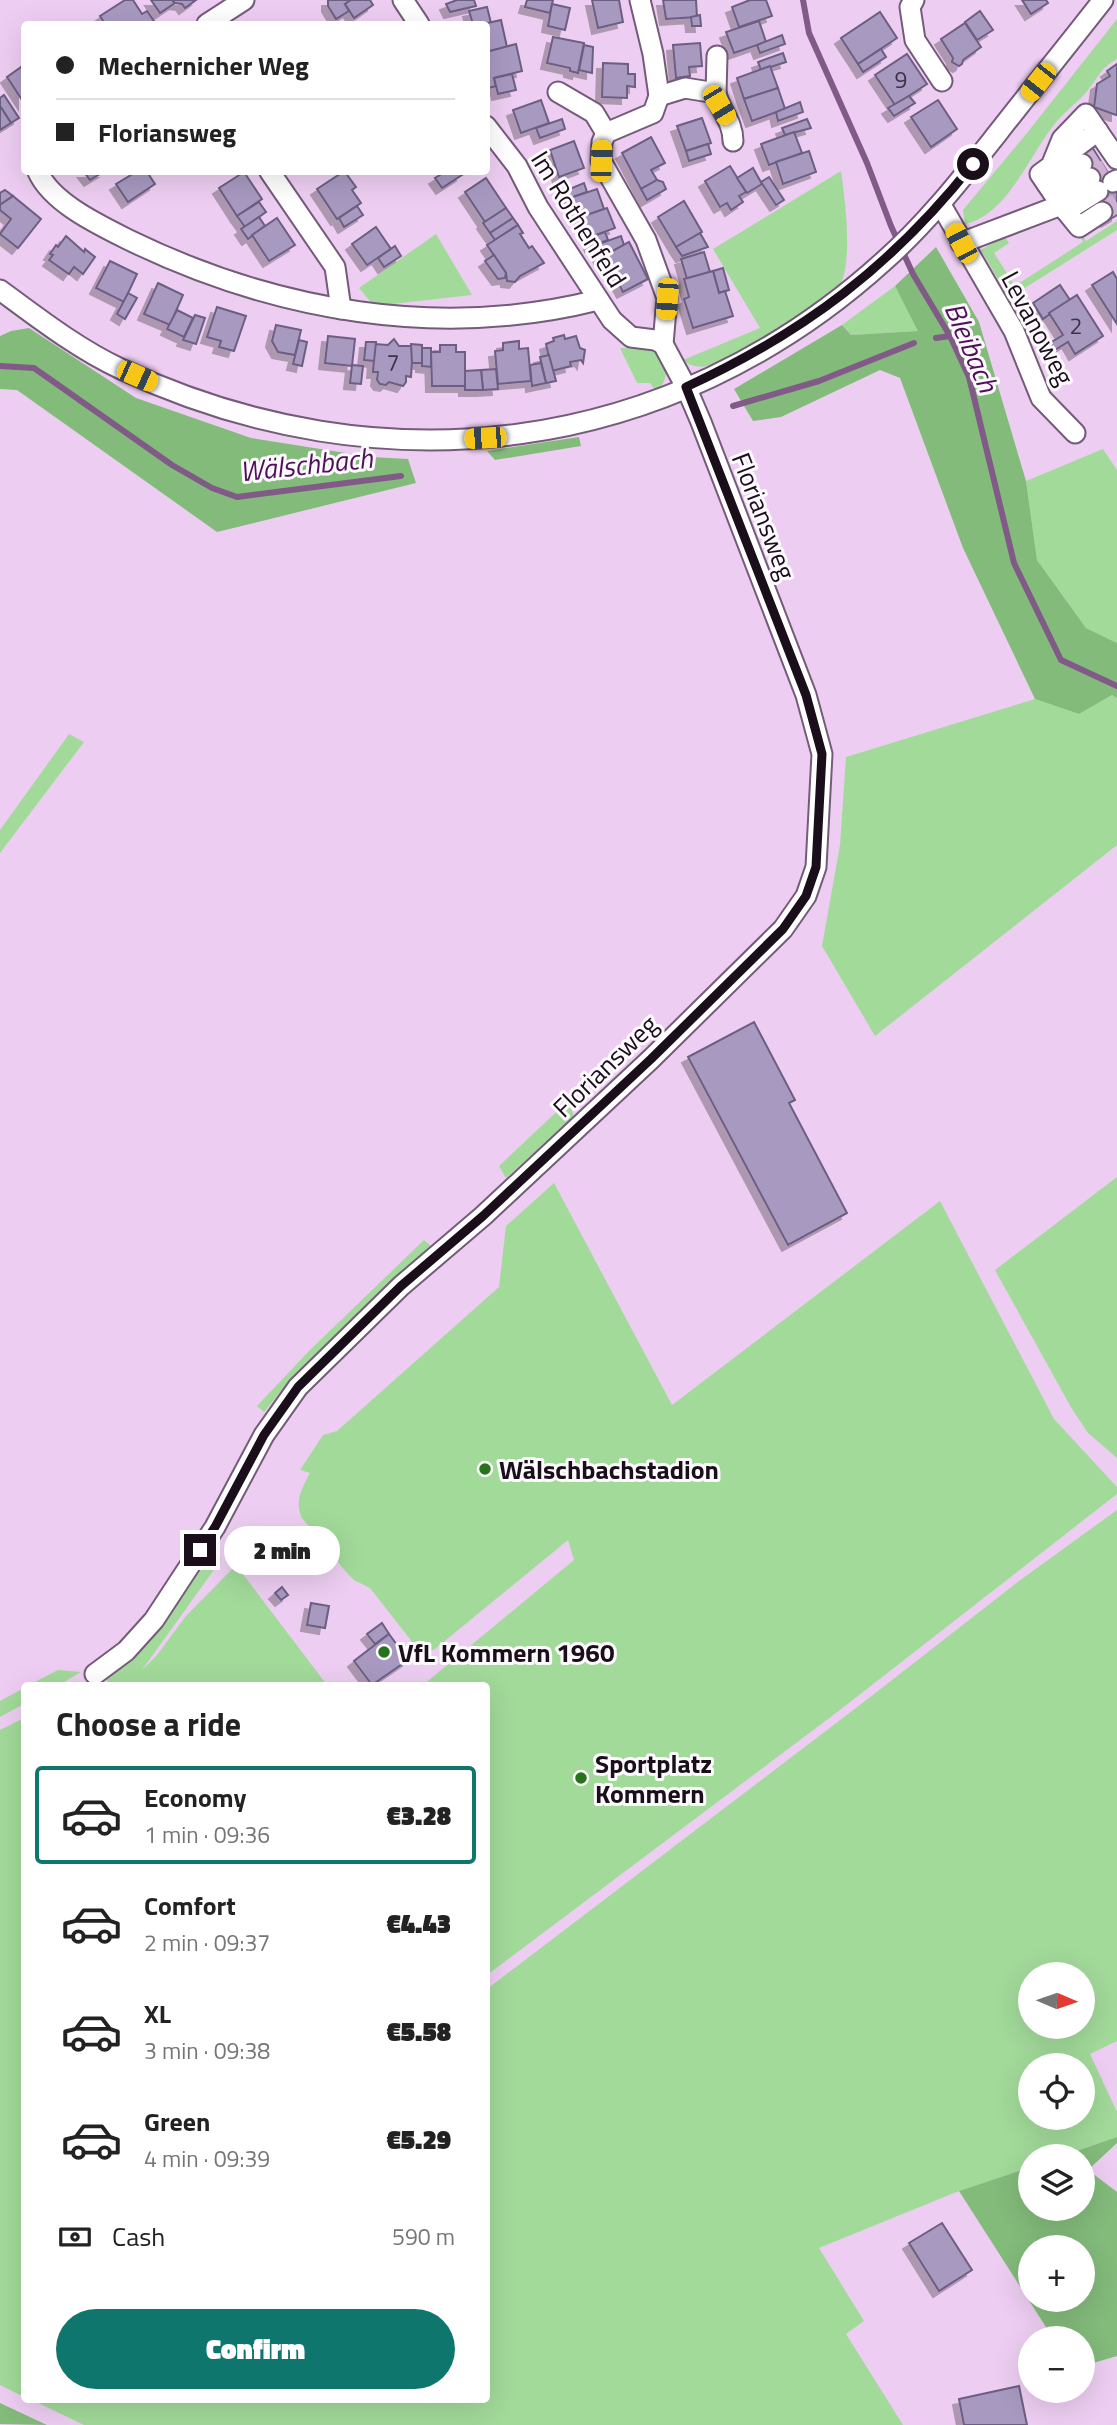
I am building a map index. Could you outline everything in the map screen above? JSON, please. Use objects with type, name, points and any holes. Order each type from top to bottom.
[{"type":"street","points":[[212,21],[244,0]]},
{"type":"street","points":[[403,0],[417,21]]},
{"type":"street","points":[[640,0],[653,54],[659,96],[653,113],[606,133],[602,142],[601,161],[646,240],[667,299],[663,344],[686,387]]},
{"type":"street","points":[[0,290],[118,368],[233,413],[286,426],[336,435],[443,441],[540,432],[610,417],[686,387],[766,347],[829,306],[885,261],[941,205],[1103,0]]},
{"type":"street","points":[[912,4],[915,40],[942,81]]},
{"type":"street","points":[[717,55],[716,93],[719,105],[733,128],[733,141]]},
{"type":"street","points":[[659,96],[685,88],[716,93]]},
{"type":"street","points":[[558,92],[594,113],[606,133]]},
{"type":"street","points":[[1102,212],[1079,227],[1056,192],[1062,139],[1086,114],[1104,165]]},
{"type":"street","name":"Im Rothenfeld","points":[[490,131],[517,166],[538,207],[618,328],[631,337],[663,344]]},
{"type":"street","points":[[961,243],[1104,165]]},
{"type":"street","points":[[1056,192],[1104,165]]},
{"type":"street","points":[[40,175],[57,198],[107,229],[157,253],[235,284],[310,304],[376,315],[441,320],[558,310],[598,300]]},
{"type":"street","points":[[272,175],[335,267],[341,309]]},
{"type":"street","name":"Levanoweg","points":[[941,205],[1014,331],[1041,398],[1075,433]]},
{"type":"street","name":"Floriansweg","points":[[95,1674],[126,1651],[153,1620],[215,1527],[264,1435],[298,1387],[401,1286],[483,1216],[651,1059],[783,929],[806,896],[816,867],[822,754],[806,695],[686,387]]},
{"type":"green space","points":[[1117,19],[1117,59],[1104,69],[1084,95],[1058,120],[1005,197],[980,218],[965,224],[963,210]]},
{"type":"green space","points":[[841,171],[847,249],[846,265],[838,289],[799,318],[724,360],[701,367],[690,365],[683,360],[760,328],[713,249]]},
{"type":"green space","points":[[1117,221],[1117,230],[1009,298],[981,250],[1004,236],[1009,243],[994,253],[1015,286],[1083,242],[1078,233],[1081,233],[1086,241]]},
{"type":"green space","points":[[436,234],[472,295],[374,306],[359,288]]},
{"type":"green space","points":[[936,247],[979,322],[1026,481],[1037,560],[1086,628],[1117,643],[1117,698],[1112,695],[1079,714],[1035,699],[963,548],[900,378],[880,370],[781,417],[753,421],[734,389],[842,325],[851,335],[918,331],[895,286]]},
{"type":"green space","points":[[895,286],[919,331],[851,335],[842,325]]},
{"type":"green space","points":[[29,328],[136,398],[251,438],[371,457],[408,459],[416,483],[217,532],[17,390],[0,389],[0,336]]},
{"type":"green space","points":[[620,348],[654,348],[666,372],[660,388],[655,390],[650,383],[637,383]]},
{"type":"green space","points":[[579,437],[581,446],[495,460],[487,451]]},
{"type":"green space","points":[[1103,449],[1117,470],[1117,643],[1086,628],[1037,560],[1026,481]]},
{"type":"green space","points":[[1112,695],[1117,698],[1117,845],[875,1036],[822,946],[840,845],[846,757],[1035,699],[1079,714]]},
{"type":"green space","points":[[69,734],[84,742],[0,853],[0,830]]},
{"type":"green space","points":[[568,1101],[574,1116],[506,1178],[499,1166]]},
{"type":"green space","points":[[1117,1177],[1117,1458],[1088,1433],[1072,1409],[995,1270]]},
{"type":"green space","points":[[554,1183],[672,1405],[940,1201],[1054,1419],[1117,1487],[1117,1494],[836,1713],[490,1973],[490,1682],[427,1682],[574,1560],[568,1540],[435,1649],[425,1653],[420,1652],[370,1588],[354,1580],[346,1572],[302,1518],[299,1501],[310,1473],[300,1470],[323,1435],[337,1431],[499,1287],[506,1226]]},
{"type":"green space","points":[[424,1240],[431,1246],[290,1380],[264,1412],[257,1406],[310,1350]]},
{"type":"green space","points":[[1117,1510],[1117,2041],[1092,2053],[1018,2053],[1018,2130],[1095,2130],[1095,2065],[1117,2112],[1117,2137],[1095,2145],[1018,2144],[1018,2171],[959,2191],[819,2248],[864,2321],[846,2334],[903,2425],[84,2425],[38,2403],[490,2403],[490,1987],[1019,1581]]},
{"type":"green space","points":[[214,1550],[221,1560],[142,1670],[157,1655],[186,1616],[236,1565],[325,1682],[108,1682],[105,1676],[138,1652],[163,1626]]},
{"type":"green space","points":[[58,1670],[81,1672],[64,1682],[35,1682]]},
{"type":"green space","points":[[21,1690],[21,1706],[0,1717],[0,1701]]},
{"type":"green space","points":[[21,1720],[21,2396],[0,2385],[0,1730]]},
{"type":"green space","points":[[1117,2137],[1117,2143],[1095,2163],[1095,2145]]},
{"type":"green space","points":[[1018,2171],[1018,2221],[1095,2221],[1095,2175],[1117,2192],[1117,2356],[1095,2362],[1095,2326],[1045,2326],[1036,2312],[1095,2312],[1095,2235],[1018,2235],[1018,2283],[959,2191]]},
{"type":"green space","points":[[0,2403],[47,2425],[0,2424]]},
{"type":"building","points":[[125,0],[133,0],[142,14],[147,11],[154,21],[103,21],[100,16]]},
{"type":"building","points":[[151,0],[172,0],[175,3],[160,13]]},
{"type":"building","points":[[172,0],[196,0],[185,8]]},
{"type":"building","points":[[328,0],[351,0],[345,4],[349,11],[336,19],[328,6]]},
{"type":"building","points":[[351,0],[370,0],[373,5],[354,18],[345,4]]},
{"type":"building","points":[[457,0],[474,0],[476,6],[450,12],[446,4]]},
{"type":"building","points":[[527,0],[553,0],[550,13],[525,7]]},
{"type":"building","points":[[592,0],[619,0],[623,22],[598,28]]},
{"type":"building","points":[[663,0],[696,0],[697,17],[666,19]]},
{"type":"building","points":[[750,0],[766,0],[772,16],[739,27],[732,7]]},
{"type":"building","points":[[1022,0],[1046,0],[1048,3],[1031,14]]},
{"type":"building","points":[[552,4],[570,8],[565,30],[548,26]]},
{"type":"building","points":[[487,7],[491,23],[472,21],[469,11]]},
{"type":"building","points":[[980,11],[993,30],[977,40],[965,22]]},
{"type":"building","points":[[880,12],[897,38],[858,64],[841,38]]},
{"type":"building","points":[[700,15],[701,26],[692,26],[691,17]]},
{"type":"building","points":[[501,20],[507,47],[490,51],[490,22]]},
{"type":"building","points":[[759,21],[766,42],[734,53],[726,32]]},
{"type":"building","points":[[965,23],[981,47],[959,66],[952,62],[953,58],[941,39]]},
{"type":"building","points":[[782,35],[785,44],[760,53],[757,45]]},
{"type":"building","points":[[553,37],[584,43],[578,73],[570,71],[570,68],[547,63]]},
{"type":"building","points":[[700,43],[702,66],[689,67],[690,76],[676,78],[673,45]]},
{"type":"building","points":[[516,44],[522,71],[494,78],[496,86],[490,88],[490,51]]},
{"type":"building","points":[[584,45],[593,47],[592,73],[579,70]]},
{"type":"building","points":[[881,49],[886,57],[863,72],[858,64]]},
{"type":"building","points":[[783,53],[786,62],[761,70],[758,62]]},
{"type":"building","points":[[907,54],[927,84],[895,105],[875,75]]},
{"type":"building","points":[[603,63],[628,64],[628,74],[635,74],[635,87],[627,86],[627,98],[602,97]]},
{"type":"building","points":[[1117,64],[1116,115],[1094,107],[1097,84],[1110,76],[1107,71]]},
{"type":"building","points":[[770,66],[778,88],[744,99],[737,78]]},
{"type":"building","points":[[21,67],[21,98],[7,77]]},
{"type":"building","points":[[512,74],[516,90],[498,94],[494,78]]},
{"type":"building","points":[[778,88],[785,109],[752,121],[744,99]]},
{"type":"building","points":[[4,95],[19,118],[11,123],[0,106],[0,98]]},
{"type":"building","points":[[909,96],[915,103],[894,116],[888,108]]},
{"type":"building","points":[[541,100],[549,123],[521,133],[513,110]]},
{"type":"building","points":[[938,100],[957,129],[931,147],[911,117]]},
{"type":"building","points":[[800,102],[803,112],[778,121],[776,112]]},
{"type":"building","points":[[0,106],[11,123],[0,130]]},
{"type":"building","points":[[702,118],[711,143],[686,151],[677,126]]},
{"type":"building","points":[[562,119],[565,129],[540,138],[536,128]]},
{"type":"building","points":[[807,119],[811,128],[785,135],[782,128]]},
{"type":"building","points":[[794,132],[802,153],[769,165],[761,144]]},
{"type":"building","points":[[651,137],[665,163],[651,170],[657,180],[641,189],[622,153]]},
{"type":"building","points":[[574,141],[584,168],[559,177],[550,150]]},
{"type":"building","points":[[708,144],[711,154],[689,161],[686,151]]},
{"type":"building","points":[[1092,147],[1116,186],[1101,195],[1077,156]]},
{"type":"building","points":[[809,151],[816,172],[783,184],[776,162]]},
{"type":"building","points":[[730,166],[746,192],[739,196],[743,202],[731,210],[727,203],[720,207],[705,181]]},
{"type":"building","points":[[753,168],[762,184],[747,193],[737,178]]},
{"type":"building","points":[[131,175],[149,175],[155,184],[128,202],[116,184]]},
{"type":"building","points":[[239,175],[246,175],[262,199],[237,216],[219,188]]},
{"type":"building","points":[[338,175],[347,175],[356,187],[352,190],[361,203],[337,219],[317,189]]},
{"type":"building","points":[[440,175],[462,175],[442,188],[435,178]]},
{"type":"building","points":[[769,177],[784,200],[776,205],[761,182]]},
{"type":"building","points":[[486,178],[506,208],[485,222],[465,192]]},
{"type":"building","points":[[657,180],[663,182],[666,189],[647,200],[641,189]]},
{"type":"building","points":[[584,183],[587,192],[570,198],[567,190]]},
{"type":"building","points":[[1117,186],[1117,215],[1107,221],[1094,200]]},
{"type":"building","points":[[597,189],[604,209],[578,218],[570,198]]},
{"type":"building","points":[[5,190],[13,196],[0,205],[0,193]]},
{"type":"building","points":[[13,196],[41,219],[18,248],[0,234],[11,219],[0,210],[0,205]]},
{"type":"building","points":[[684,201],[702,232],[676,247],[658,217]]},
{"type":"building","points":[[259,202],[266,212],[245,227],[237,216]]},
{"type":"building","points":[[357,206],[363,215],[344,227],[339,218]]},
{"type":"building","points":[[506,208],[513,218],[490,233],[483,223]]},
{"type":"building","points":[[607,208],[615,228],[588,238],[581,217]]},
{"type":"building","points":[[259,217],[265,226],[248,239],[241,229]]},
{"type":"building","points":[[277,218],[295,245],[269,261],[252,235]]},
{"type":"building","points":[[513,218],[518,225],[495,240],[490,233]]},
{"type":"building","points":[[518,225],[529,248],[532,246],[544,263],[520,276],[515,282],[507,281],[506,273],[487,245]]},
{"type":"building","points":[[376,227],[391,249],[367,265],[352,244]]},
{"type":"building","points":[[605,232],[608,240],[591,246],[588,238]]},
{"type":"building","points":[[700,233],[708,247],[682,256],[676,247]]},
{"type":"building","points":[[66,236],[84,252],[85,249],[95,257],[83,274],[74,267],[69,274],[49,260],[56,245],[58,247]]},
{"type":"building","points":[[621,236],[624,245],[600,258],[596,245]]},
{"type":"building","points":[[629,242],[648,279],[623,292],[604,256]]},
{"type":"building","points":[[395,246],[401,256],[384,267],[378,258]]},
{"type":"building","points":[[704,252],[710,272],[687,279],[681,259]]},
{"type":"building","points":[[494,255],[506,273],[505,278],[498,279],[485,261]]},
{"type":"building","points":[[110,261],[137,274],[124,302],[96,288]]},
{"type":"building","points":[[723,268],[729,290],[719,293],[713,271]]},
{"type":"building","points":[[713,271],[719,293],[725,291],[733,316],[693,328],[684,299],[689,297],[684,279]]},
{"type":"building","points":[[1113,272],[1117,279],[1117,324],[1092,285]]},
{"type":"building","points":[[158,283],[183,295],[170,325],[144,314]]},
{"type":"building","points":[[1060,285],[1070,300],[1043,319],[1033,303]]},
{"type":"building","points":[[128,293],[137,298],[125,319],[117,314]]},
{"type":"building","points":[[1077,295],[1103,336],[1075,354],[1068,342],[1055,350],[1050,343],[1063,335],[1049,313]]},
{"type":"building","points":[[217,307],[246,316],[234,351],[219,347],[221,341],[207,337]]},
{"type":"building","points":[[177,310],[193,318],[184,337],[167,329]]},
{"type":"building","points":[[195,315],[205,318],[196,344],[183,340]]},
{"type":"building","points":[[276,325],[301,330],[295,355],[278,352],[272,341]]},
{"type":"building","points":[[564,335],[565,339],[576,336],[580,348],[585,350],[583,363],[581,360],[570,362],[571,366],[552,371],[546,344],[554,341],[553,338]]},
{"type":"building","points":[[328,336],[355,339],[352,366],[325,363]]},
{"type":"building","points":[[394,339],[399,346],[413,346],[411,377],[406,376],[403,386],[389,382],[386,385],[380,384],[377,380],[378,372],[373,372],[375,344],[388,345]]},
{"type":"building","points":[[299,340],[307,342],[302,366],[293,364]]},
{"type":"building","points":[[519,341],[519,349],[528,348],[531,381],[498,384],[495,351],[503,350],[503,343]]},
{"type":"building","points":[[366,342],[376,342],[374,361],[364,360]]},
{"type":"building","points":[[411,344],[422,345],[422,363],[412,363]]},
{"type":"building","points":[[440,345],[456,345],[456,352],[465,352],[465,386],[432,386],[431,352],[440,352]]},
{"type":"building","points":[[422,348],[431,348],[431,367],[422,366]]},
{"type":"building","points":[[549,355],[556,381],[546,383],[540,357]]},
{"type":"building","points":[[541,363],[546,383],[532,386],[530,365]]},
{"type":"building","points":[[352,365],[363,366],[361,384],[350,383]]},
{"type":"building","points":[[496,369],[498,389],[483,390],[481,370]]},
{"type":"building","points":[[481,370],[483,390],[465,390],[465,371]]},
{"type":"building","points":[[754,1022],[795,1100],[789,1103],[847,1213],[788,1245],[688,1057]]},
{"type":"building","points":[[282,1587],[288,1595],[281,1600],[275,1593]]},
{"type":"building","points":[[311,1603],[329,1606],[325,1628],[307,1625]]},
{"type":"building","points":[[382,1623],[389,1634],[375,1644],[367,1634]]},
{"type":"building","name":"VfL Kommern 1960","points":[[389,1634],[408,1660],[376,1682],[370,1682],[354,1661]]},
{"type":"building","points":[[942,2223],[972,2270],[939,2291],[909,2243]]},
{"type":"building","points":[[1018,2386],[1018,2403],[1022,2403],[1027,2425],[964,2425],[959,2399]]},
{"type":"waterway","name":"Bleibach","points":[[803,0],[809,33],[867,163],[891,226],[913,274],[950,336],[969,377],[1014,563],[1061,660],[1117,686]]},
{"type":"waterway","name":"Wälschbach","points":[[936,338],[950,336]]},
{"type":"waterway","name":"Wälschbach","points":[[733,406],[819,381],[914,343]]},
{"type":"waterway","name":"Wälschbach","points":[[0,366],[34,368],[172,465],[212,488],[237,497],[401,476]]},
{"type":"tunnel","points":[[1082,164],[1096,155]]},
{"type":"tunnel","points":[[1090,178],[1106,169]]},
{"type":"tunnel","points":[[1102,212],[1117,203]]},
{"type":"place","name":"Wälschbachstadion","points":[[485,1469]]},
{"type":"place","name":"VfL Kommern 1960","points":[[384,1652]]},
{"type":"place","name":"Sportplatz Kommern","points":[[581,1778]]},
{"type":"route","points":[[200,1550],[264,1435],[298,1387],[401,1286],[483,1216],[651,1059],[783,929],[806,896],[816,867],[822,754],[806,695],[686,387],[766,347],[848,292],[885,261],[941,205],[973,164]]}]
